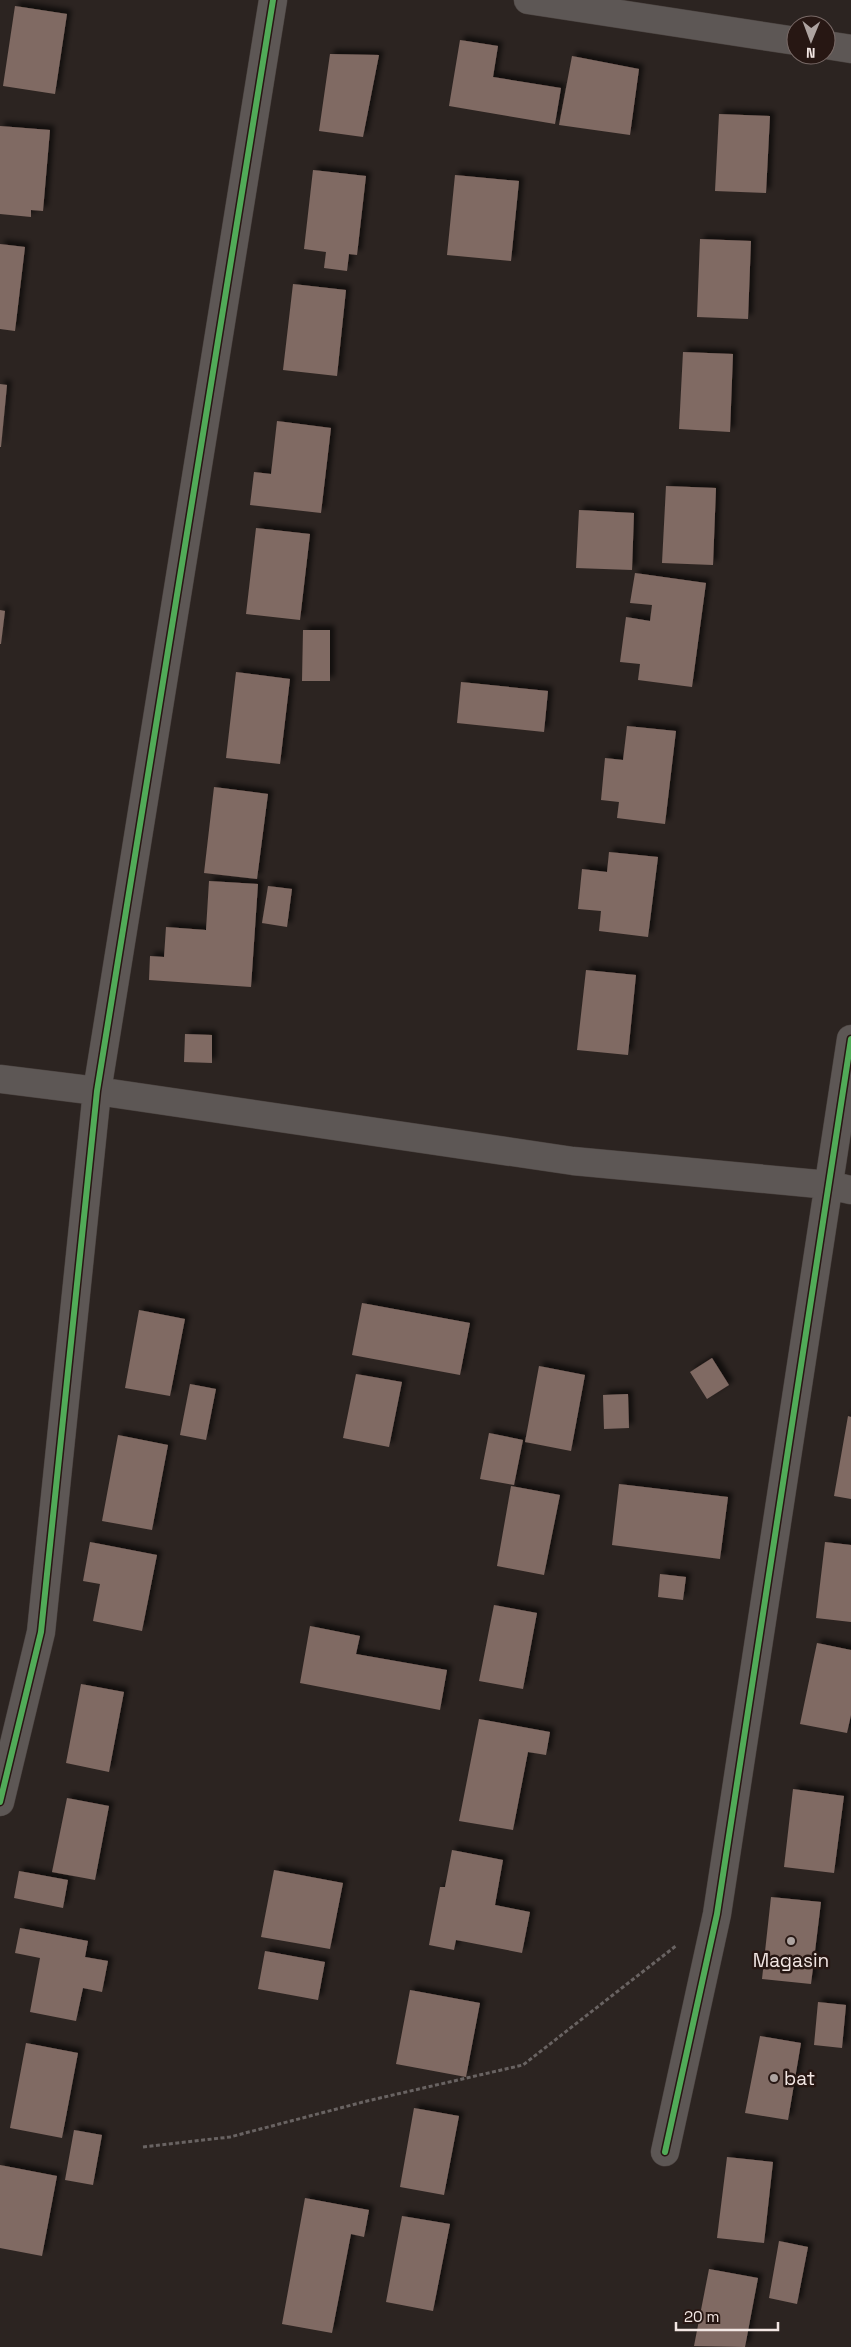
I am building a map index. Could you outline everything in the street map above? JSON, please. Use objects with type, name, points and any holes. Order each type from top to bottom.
[{"type":"street","points":[[0,1802],[42,1632],[97,1091],[273,0]]},
{"type":"street","points":[[528,0],[786,39]]},
{"type":"street","points":[[836,47],[851,49]]},
{"type":"street","points":[[665,2152],[717,1914],[840,1188],[851,1039]]},
{"type":"street","points":[[0,1079],[97,1091],[573,1161],[840,1188]]},
{"type":"path","points":[[143,2147],[230,2137],[367,2101],[523,2065],[678,1944]]},
{"type":"building","points":[[15,6],[67,14],[55,94],[3,86]]},
{"type":"building","points":[[460,40],[498,46],[493,77],[561,88],[555,124],[449,106]]},
{"type":"building","points":[[330,54],[379,55],[363,137],[319,131]]},
{"type":"building","points":[[572,56],[639,69],[630,135],[559,125]]},
{"type":"building","points":[[719,114],[770,116],[766,193],[715,191]]},
{"type":"building","points":[[0,126],[50,130],[43,211],[31,210],[31,217],[0,214]]},
{"type":"building","points":[[313,170],[366,176],[357,255],[349,254],[347,271],[324,268],[326,252],[304,249]]},
{"type":"building","points":[[455,175],[519,181],[511,261],[447,255]]},
{"type":"building","points":[[700,239],[751,241],[748,319],[697,317]]},
{"type":"building","points":[[0,244],[25,247],[15,331],[0,329]]},
{"type":"building","points":[[293,284],[346,290],[337,376],[283,370]]},
{"type":"building","points":[[683,352],[733,354],[730,432],[679,429]]},
{"type":"building","points":[[0,384],[7,385],[1,447],[0,447]]},
{"type":"building","points":[[277,421],[331,428],[321,513],[250,505],[254,472],[271,474]]},
{"type":"building","points":[[666,486],[716,488],[713,565],[662,563]]},
{"type":"building","points":[[579,510],[634,513],[632,570],[576,568]]},
{"type":"building","points":[[256,528],[310,534],[300,620],[246,614]]},
{"type":"building","points":[[635,573],[706,583],[692,687],[638,680],[640,664],[620,662],[626,617],[650,621],[652,605],[630,603]]},
{"type":"building","points":[[0,610],[5,611],[1,644],[0,644]]},
{"type":"building","points":[[303,630],[330,630],[330,681],[302,681]]},
{"type":"building","points":[[236,672],[290,679],[280,764],[226,758]]},
{"type":"building","points":[[461,682],[548,691],[544,732],[457,723]]},
{"type":"building","points":[[627,726],[676,731],[665,824],[617,818],[619,802],[601,800],[605,758],[623,760]]},
{"type":"building","points":[[214,787],[268,794],[257,879],[204,873]]},
{"type":"building","points":[[609,852],[658,857],[648,937],[599,931],[601,911],[578,909],[582,869],[607,872]]},
{"type":"building","points":[[209,881],[258,884],[251,987],[149,980],[150,956],[164,957],[166,927],[206,930]]},
{"type":"building","points":[[268,886],[292,889],[287,927],[262,923]]},
{"type":"building","points":[[586,970],[636,975],[628,1055],[577,1050]]},
{"type":"building","points":[[185,1034],[212,1035],[212,1063],[184,1062]]},
{"type":"building","points":[[362,1303],[470,1323],[460,1375],[352,1355]]},
{"type":"building","points":[[139,1310],[185,1319],[170,1396],[125,1388]]},
{"type":"building","points":[[712,1358],[729,1385],[707,1399],[690,1372]]},
{"type":"building","points":[[539,1366],[585,1375],[571,1451],[525,1442]]},
{"type":"building","points":[[356,1374],[402,1382],[389,1447],[343,1438]]},
{"type":"building","points":[[190,1384],[216,1389],[206,1440],[180,1435]]},
{"type":"building","points":[[628,1394],[629,1428],[604,1429],[603,1395]]},
{"type":"building","points":[[848,1416],[851,1417],[851,1499],[834,1496]]},
{"type":"building","points":[[489,1433],[523,1440],[514,1485],[480,1479]]},
{"type":"building","points":[[118,1435],[168,1445],[152,1530],[102,1521]]},
{"type":"building","points":[[619,1484],[728,1497],[720,1559],[612,1545]]},
{"type":"building","points":[[511,1486],[560,1495],[544,1575],[497,1566]]},
{"type":"building","points":[[90,1542],[157,1555],[142,1631],[93,1621],[100,1584],[83,1581]]},
{"type":"building","points":[[825,1542],[851,1545],[851,1622],[816,1618]]},
{"type":"building","points":[[660,1574],[686,1577],[683,1600],[658,1597]]},
{"type":"building","points":[[494,1605],[537,1613],[523,1689],[479,1681]]},
{"type":"building","points":[[310,1626],[360,1636],[356,1654],[447,1670],[440,1710],[300,1683]]},
{"type":"building","points":[[817,1643],[851,1650],[851,1715],[847,1733],[800,1724]]},
{"type":"building","points":[[81,1684],[124,1692],[109,1772],[66,1763]]},
{"type":"building","points":[[479,1719],[550,1732],[546,1755],[528,1752],[513,1830],[459,1821]]},
{"type":"building","points":[[793,1789],[844,1796],[834,1873],[784,1867]]},
{"type":"building","points":[[67,1798],[109,1806],[95,1880],[52,1872]]},
{"type":"building","points":[[452,1850],[503,1860],[495,1905],[530,1912],[522,1953],[456,1940],[454,1950],[429,1945],[440,1887],[445,1887]]},
{"type":"building","points":[[274,1870],[343,1883],[330,1949],[261,1937]]},
{"type":"building","points":[[19,1871],[68,1880],[63,1908],[14,1898]]},
{"type":"building","name":"Magasin","points":[[771,1897],[821,1902],[811,1984],[762,1979]]},
{"type":"building","points":[[20,1928],[88,1941],[85,1957],[108,1961],[102,1992],[83,1988],[76,2021],[30,2012],[40,1958],[15,1953]]},
{"type":"building","points":[[265,1951],[325,1962],[318,2000],[258,1989]]},
{"type":"building","points":[[410,1990],[480,2003],[466,2077],[396,2064]]},
{"type":"building","name":"Magasin","points":[[818,2002],[846,2005],[842,2048],[814,2045]]},
{"type":"building","name":"bat","points":[[760,2036],[801,2043],[788,2120],[745,2113]]},
{"type":"building","points":[[26,2043],[78,2053],[62,2138],[10,2128]]},
{"type":"building","points":[[414,2108],[459,2116],[444,2195],[400,2187]]},
{"type":"building","points":[[74,2130],[102,2135],[93,2185],[65,2180]]},
{"type":"building","points":[[727,2157],[773,2162],[764,2243],[717,2238]]},
{"type":"building","points":[[0,2165],[57,2176],[42,2256],[0,2248]]},
{"type":"building","points":[[305,2198],[369,2210],[364,2237],[351,2234],[332,2333],[282,2324]]},
{"type":"building","points":[[402,2216],[450,2224],[433,2311],[386,2302]]},
{"type":"building","points":[[779,2241],[808,2247],[797,2304],[769,2298]]},
{"type":"building","points":[[709,2269],[758,2278],[745,2347],[694,2346]]},
{"type":"cycle path","points":[[0,1802],[41,1632],[97,1091],[273,0]]},
{"type":"cycle path","points":[[665,2152],[717,1914],[851,1039]]},
{"type":"place","name":"Magasin","points":[[791,1941]]},
{"type":"place","name":"bat","points":[[774,2078]]}]
